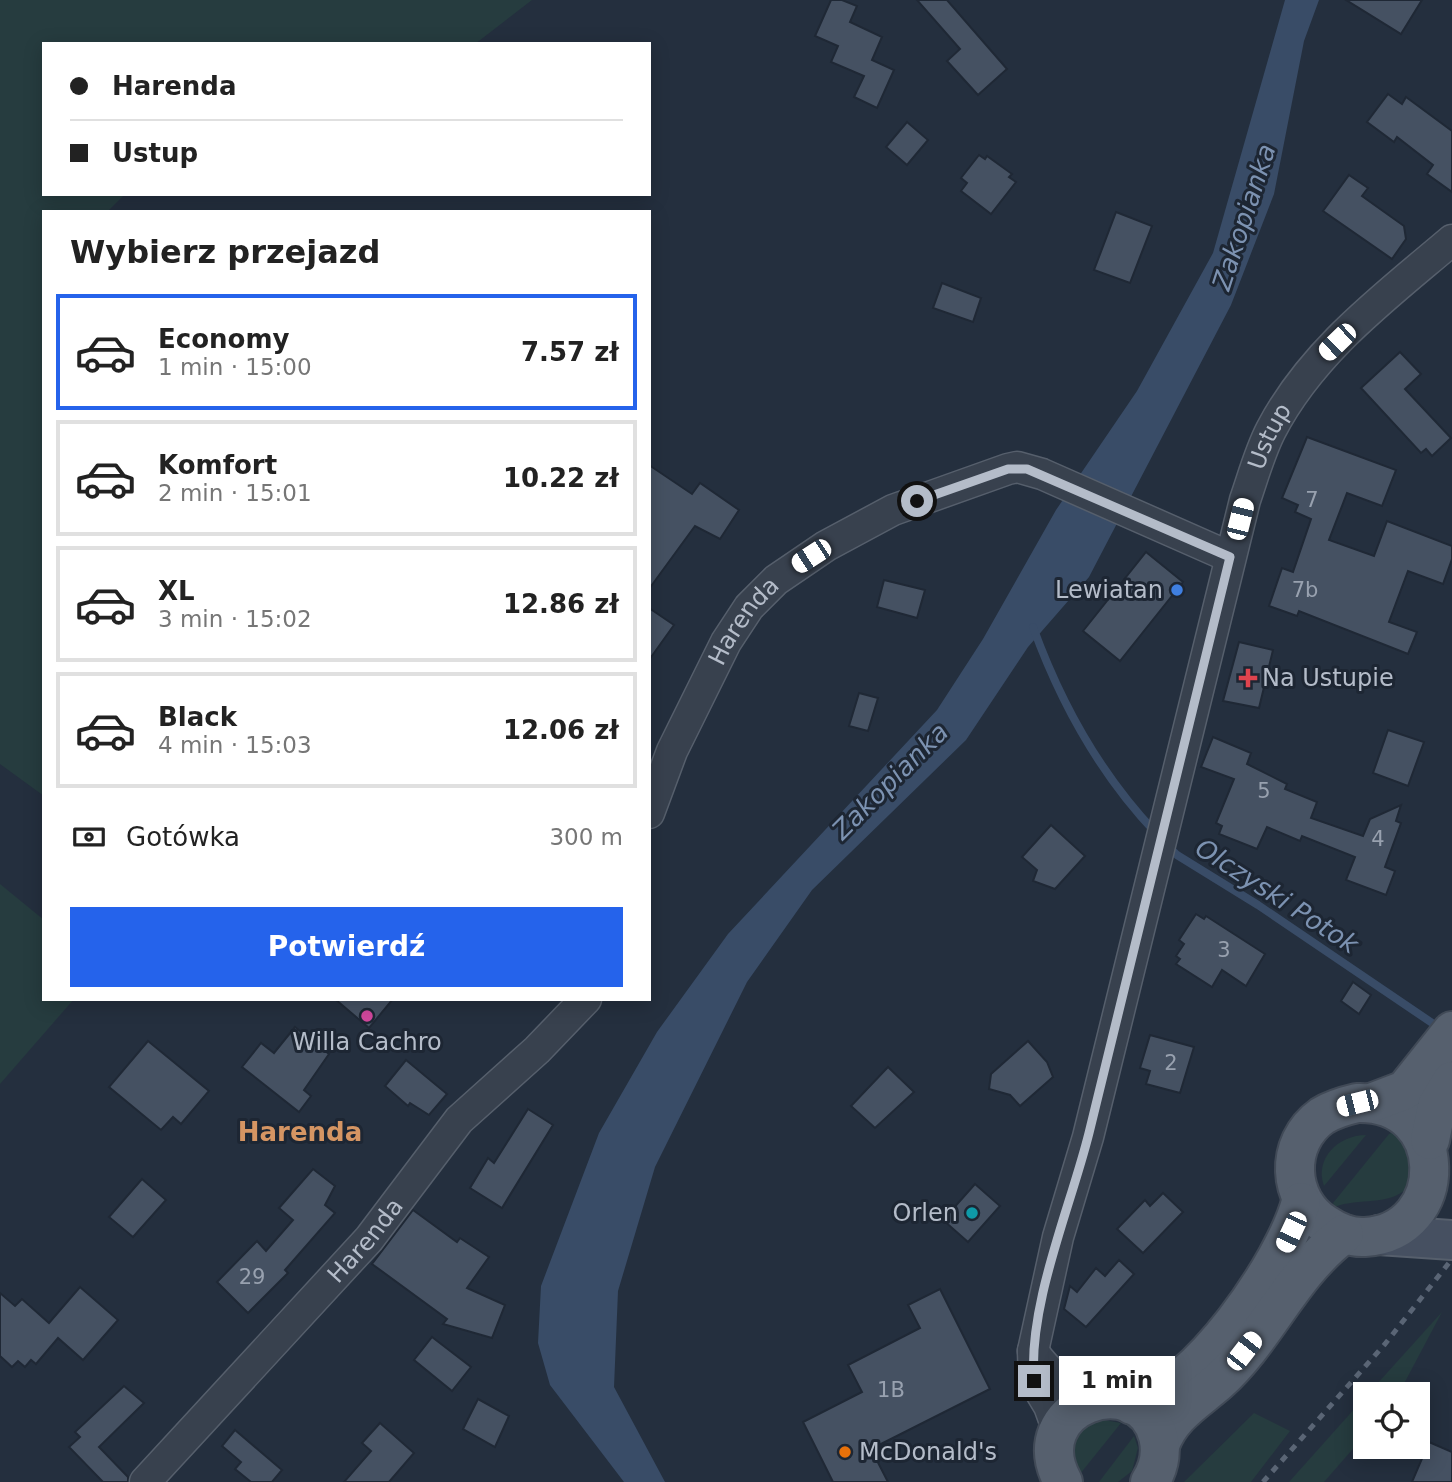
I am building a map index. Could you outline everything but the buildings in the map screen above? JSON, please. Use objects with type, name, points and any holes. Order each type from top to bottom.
[{"type":"main road","points":[[1362,1235],[1320,1221],[1301,1202],[1297,1192],[1295,1162],[1310,1129],[1336,1108],[1371,1103],[1405,1090],[1447,1055]]},
{"type":"main road","points":[[1150,1482],[1157,1469],[1160,1445],[1174,1418],[1228,1371],[1319,1255],[1362,1235],[1408,1220],[1429,1195],[1434,1165],[1430,1140],[1447,1055]]},
{"type":"main road","points":[[1371,1103],[1406,1113],[1430,1140]]},
{"type":"main road","points":[[1062,1482],[1055,1461],[1058,1432],[1075,1409],[1152,1399],[1173,1387],[1203,1361],[1285,1246],[1301,1202]]},
{"type":"main road","points":[[1115,1403],[1152,1423],[1160,1445]]},
{"type":"street","name":"Ustup","points":[[1058,1432],[1049,1406],[1034,1381],[1033,1351],[1058,1237],[1088,1137],[1245,500],[1267,440],[1297,387],[1313,366],[1370,310],[1452,240]]},
{"type":"street","name":"Harenda","points":[[651,807],[671,751],[726,642],[749,607],[776,580],[826,546],[893,510],[1017,467],[1042,474],[1230,557]]},
{"type":"street","name":"Harenda","points":[[145,1482],[369,1239],[459,1120],[537,1050],[584,1001]]},
{"type":"street","points":[[1429,1195],[1440,1217],[1452,1229]]},
{"type":"street","points":[[1362,1235],[1452,1240]]},
{"type":"street","points":[[1033,1351],[1047,1370],[1062,1381],[1115,1403]]},
{"type":"green space","points":[[0,0],[532,0],[478,42],[42,42],[42,196],[123,196],[109,210],[42,210],[42,795],[0,764]]},
{"type":"green space","points":[[0,884],[42,918],[42,1001],[72,1001],[0,1084]]},
{"type":"green space","points":[[1394,1132],[1414,1148],[1408,1187],[1392,1197],[1335,1207],[1333,1203],[1389,1134]]},
{"type":"green space","points":[[1366,1135],[1324,1186],[1322,1167],[1331,1150],[1346,1139]]},
{"type":"green space","points":[[1442,1312],[1405,1382],[1379,1382]]},
{"type":"green space","points":[[1353,1410],[1353,1449],[1324,1482],[1289,1482]]},
{"type":"green space","points":[[1254,1413],[1290,1431],[1251,1482],[1184,1482]]},
{"type":"green space","points":[[1104,1420],[1121,1423],[1080,1474],[1074,1455],[1076,1439],[1085,1427]]},
{"type":"green space","points":[[1134,1436],[1138,1448],[1132,1471],[1118,1482],[1099,1482]]},
{"type":"water","name":"Zakopianka","points":[[1285,0],[1319,0],[1304,41],[1274,194],[1231,305],[1089,577],[1028,647],[966,740],[812,890],[747,982],[655,1167],[618,1291],[614,1387],[665,1482],[624,1482],[550,1385],[538,1343],[541,1286],[599,1133],[657,1032],[728,934],[937,710],[983,639],[1056,510],[1137,391],[1213,253]]},
{"type":"waterway","name":"Olczyski Potok","points":[[1033,627],[1069,710],[1099,762],[1156,833]]},
{"type":"waterway","name":"Olczyski Potok","points":[[1167,845],[1177,855],[1258,905],[1441,1029]]},
{"type":"railway","points":[[1263,1482],[1385,1344],[1452,1259]]},
{"type":"place","name":"Lewiatan","points":[[1177,590]]},
{"type":"place","name":"Na Ustupie","points":[[1248,678]]},
{"type":"place","name":"Willa Cachro","points":[[367,1016]]},
{"type":"place","name":"Orlen","points":[[972,1213]]},
{"type":"place","name":"McDonald's","points":[[845,1452]]},
{"type":"district","name":"Harenda","points":[[300,1132]]},
{"type":"route","points":[[917,501],[1017,467],[1042,474],[1230,557],[1088,1137],[1058,1237],[1033,1351],[1034,1381]]}]
